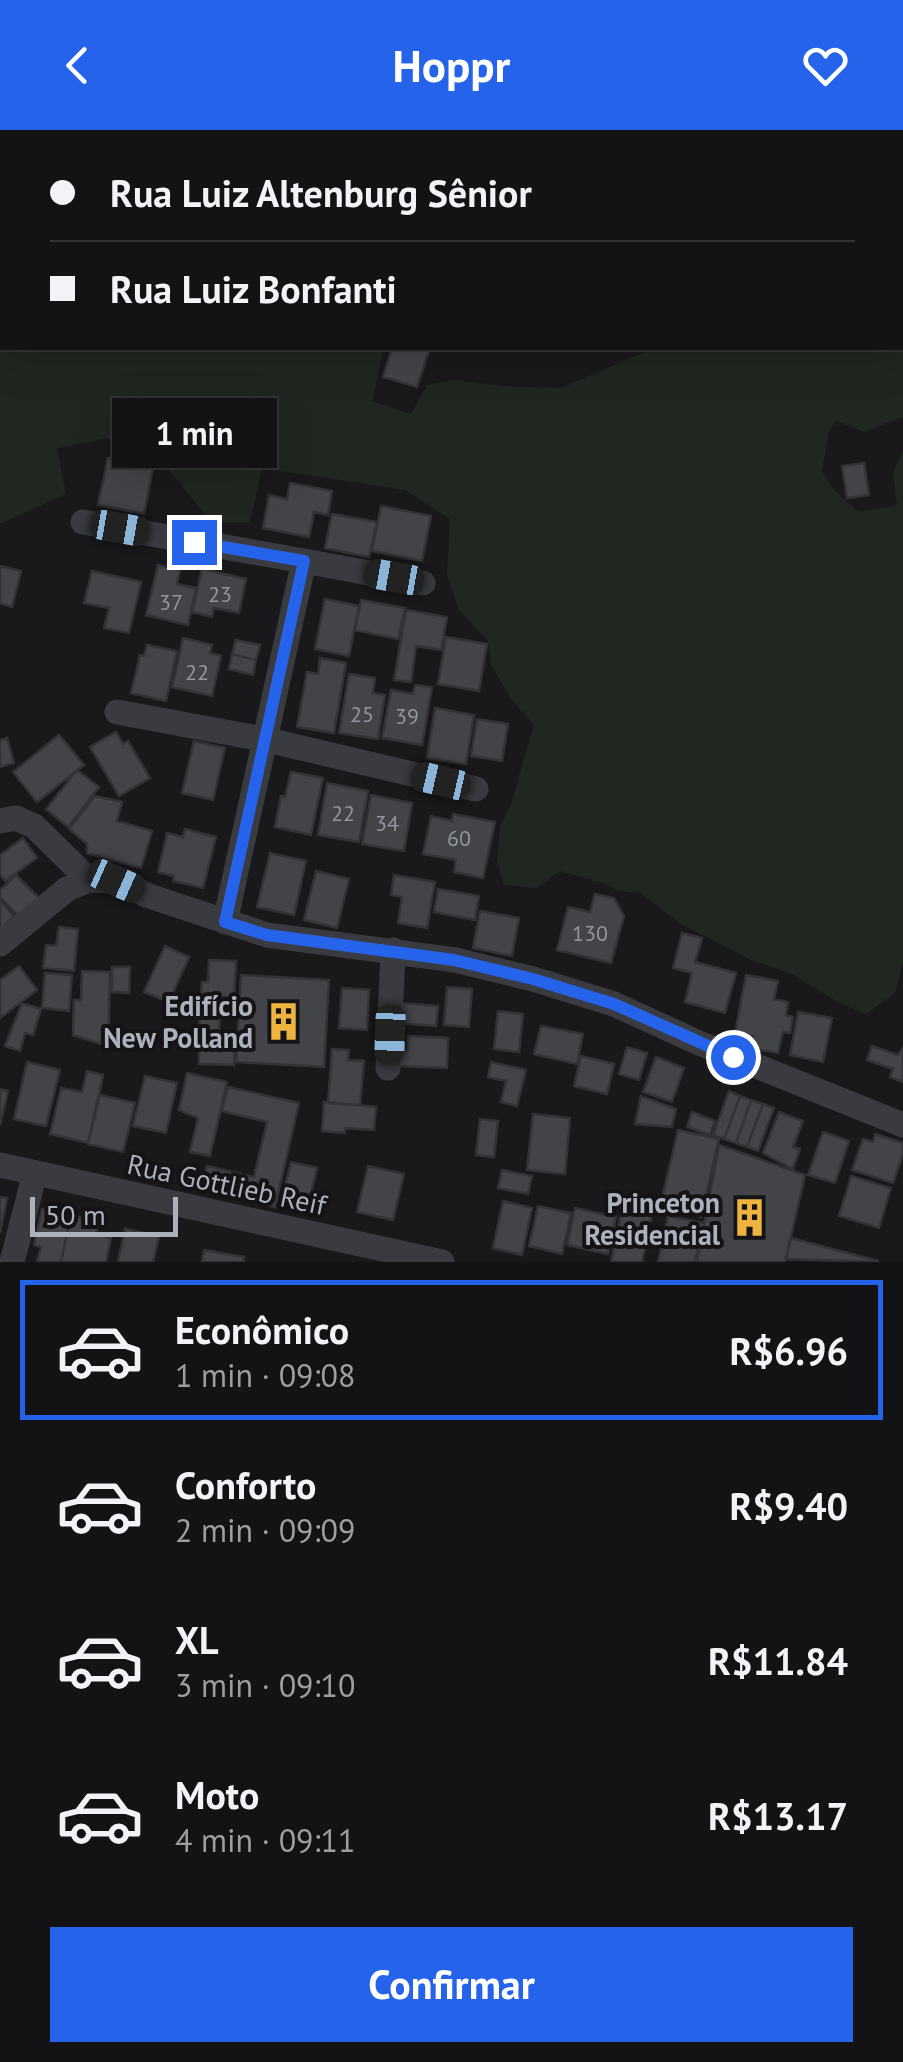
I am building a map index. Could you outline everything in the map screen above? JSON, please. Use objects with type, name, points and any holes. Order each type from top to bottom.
[{"type":"street","points":[[83,522],[423,583]]},
{"type":"street","points":[[225,922],[304,561]]},
{"type":"street","points":[[117,712],[263,740],[476,789]]},
{"type":"street","points":[[0,822],[16,818],[34,826],[89,880]]},
{"type":"street","points":[[0,944],[67,889],[89,880],[116,881],[267,935],[454,960],[614,1004],[903,1126]]},
{"type":"street","points":[[388,1068],[393,950]]},
{"type":"street","name":"Rua Gottlieb Reif","points":[[0,1165],[442,1262]]},
{"type":"street","points":[[12,1262],[35,1173]]},
{"type":"shaded area","points":[[0,350],[384,350],[372,401],[411,414],[427,385],[455,380],[561,388],[645,352],[903,350],[903,417],[864,432],[837,421],[829,431],[822,471],[834,490],[859,512],[897,505],[893,472],[903,451],[903,961],[895,993],[866,1014],[790,973],[751,960],[681,924],[640,893],[617,891],[560,871],[537,888],[504,885],[497,861],[500,826],[510,807],[534,725],[511,699],[491,665],[488,641],[459,610],[447,576],[450,519],[405,490],[262,468],[250,522],[211,522],[139,432],[57,448],[66,494],[0,524]]},
{"type":"building","points":[[391,350],[429,350],[417,387],[383,377]]},
{"type":"building","points":[[108,458],[153,467],[144,514],[98,505]]},
{"type":"building","points":[[864,463],[869,495],[847,498],[842,466]]},
{"type":"building","points":[[290,483],[332,491],[328,515],[314,512],[309,537],[263,528],[269,495],[287,499]]},
{"type":"building","points":[[381,506],[431,516],[422,561],[372,551]]},
{"type":"building","points":[[332,514],[377,522],[369,557],[325,548]]},
{"type":"building","points":[[158,565],[180,570],[177,584],[196,588],[188,625],[146,615]]},
{"type":"building","points":[[0,566],[21,571],[12,607],[0,603]]},
{"type":"building","points":[[202,569],[246,579],[239,613],[214,608],[212,617],[192,612]]},
{"type":"building","points":[[92,571],[141,582],[129,633],[104,628],[109,608],[84,603]]},
{"type":"building","points":[[325,599],[359,606],[349,656],[315,649]]},
{"type":"building","points":[[361,600],[405,608],[398,639],[355,630]]},
{"type":"building","points":[[406,610],[447,617],[441,650],[416,646],[411,682],[394,680]]},
{"type":"building","points":[[446,637],[487,644],[479,691],[438,684]]},
{"type":"building","points":[[183,638],[212,645],[210,653],[221,656],[212,696],[172,687]]},
{"type":"building","points":[[236,640],[260,645],[256,660],[232,654]]},
{"type":"building","points":[[147,645],[177,651],[166,701],[131,693],[140,655],[144,656]]},
{"type":"building","points":[[232,654],[256,660],[253,675],[229,669]]},
{"type":"building","points":[[320,658],[346,663],[334,733],[297,727],[307,672],[318,674]]},
{"type":"building","points":[[349,674],[375,678],[373,693],[385,695],[378,739],[339,733]]},
{"type":"building","points":[[415,685],[432,687],[422,745],[382,738],[391,690],[413,694]]},
{"type":"building","points":[[435,708],[474,715],[466,764],[427,758]]},
{"type":"building","points":[[477,719],[508,724],[502,761],[471,756]]},
{"type":"building","points":[[116,732],[123,744],[128,741],[150,778],[119,796],[90,747]]},
{"type":"building","points":[[59,735],[84,765],[37,802],[13,772]]},
{"type":"building","points":[[7,738],[14,763],[0,767],[0,740]]},
{"type":"building","points":[[194,741],[225,748],[213,800],[182,793]]},
{"type":"building","points":[[77,770],[99,787],[68,827],[46,809]]},
{"type":"building","points":[[291,772],[323,778],[311,835],[275,827]]},
{"type":"building","points":[[327,783],[368,791],[359,842],[318,835]]},
{"type":"building","points":[[371,795],[412,803],[404,851],[362,844]]},
{"type":"building","points":[[95,796],[122,802],[117,821],[152,831],[141,868],[87,853],[87,844],[69,829]]},
{"type":"building","points":[[453,814],[495,822],[483,878],[454,872],[456,860],[423,854],[431,816],[452,821]]},
{"type":"building","points":[[185,829],[216,837],[203,888],[173,881],[174,876],[158,872],[167,833],[183,837]]},
{"type":"building","points":[[23,838],[37,858],[5,881],[0,874],[0,855]]},
{"type":"building","points":[[270,853],[306,861],[294,915],[257,907]]},
{"type":"building","points":[[316,871],[349,879],[337,928],[304,920]]},
{"type":"building","points":[[16,875],[39,898],[19,917],[0,897],[0,890]]},
{"type":"building","points":[[394,875],[435,882],[427,928],[398,923],[402,897],[391,895]]},
{"type":"building","points":[[438,889],[479,896],[475,920],[434,912]]},
{"type":"building","points":[[595,894],[614,898],[624,916],[611,963],[557,950],[568,907],[590,912]]},
{"type":"building","points":[[0,901],[14,916],[0,930]]},
{"type":"building","points":[[480,911],[519,918],[512,956],[473,948]]},
{"type":"building","points":[[59,927],[78,929],[74,971],[43,968],[46,945],[56,946]]},
{"type":"building","points":[[682,933],[702,938],[695,962],[736,973],[725,1013],[685,1002],[692,973],[673,968]]},
{"type":"building","points":[[165,946],[189,957],[169,1002],[144,992]]},
{"type":"building","points":[[209,960],[236,961],[234,997],[221,997],[219,1031],[199,1029],[202,982],[208,982]]},
{"type":"building","points":[[19,966],[37,990],[0,1018],[0,980]]},
{"type":"building","points":[[112,967],[130,967],[129,993],[112,992]]},
{"type":"building","points":[[82,971],[110,972],[108,1046],[73,1035],[74,1000],[81,1000]]},
{"type":"building","points":[[45,973],[72,975],[69,1011],[42,1008]]},
{"type":"building","name":"Edifício New Polland","points":[[241,975],[329,980],[324,1067],[236,1062]]},
{"type":"building","points":[[746,975],[778,981],[774,999],[788,1002],[786,1015],[793,1017],[790,1033],[783,1032],[778,1053],[751,1048],[753,1036],[735,1033]]},
{"type":"building","points":[[447,987],[472,989],[469,1027],[444,1025]]},
{"type":"building","points":[[342,988],[369,990],[367,1030],[339,1028]]},
{"type":"building","points":[[22,1003],[41,1009],[33,1035],[25,1033],[20,1051],[5,1046]]},
{"type":"building","points":[[399,1003],[438,1006],[436,1026],[397,1023]]},
{"type":"building","points":[[498,1011],[523,1014],[519,1052],[494,1049]]},
{"type":"building","points":[[798,1012],[832,1018],[823,1062],[790,1055]]},
{"type":"building","points":[[541,1026],[583,1034],[577,1064],[534,1054]]},
{"type":"building","points":[[408,1036],[448,1038],[447,1068],[397,1066],[398,1050],[407,1051]]},
{"type":"building","points":[[199,1039],[235,1040],[234,1065],[199,1064]]},
{"type":"building","points":[[872,1046],[898,1055],[903,1048],[903,1082],[890,1077],[893,1069],[867,1060]]},
{"type":"building","points":[[627,1047],[647,1053],[639,1080],[619,1074]]},
{"type":"building","points":[[332,1049],[349,1050],[348,1060],[364,1061],[360,1105],[328,1103]]},
{"type":"building","points":[[581,1056],[614,1064],[607,1094],[574,1086]]},
{"type":"building","points":[[656,1057],[684,1068],[672,1102],[643,1092]]},
{"type":"building","points":[[27,1062],[60,1070],[46,1126],[14,1119]]},
{"type":"building","points":[[491,1062],[526,1070],[517,1106],[501,1102],[506,1081],[488,1077]]},
{"type":"building","points":[[87,1071],[103,1075],[88,1143],[50,1134],[61,1088],[82,1092]]},
{"type":"building","points":[[187,1073],[227,1082],[210,1156],[190,1152],[198,1118],[179,1110]]},
{"type":"building","points":[[145,1076],[177,1083],[166,1133],[133,1126]]},
{"type":"building","points":[[228,1087],[299,1103],[275,1207],[202,1190],[207,1166],[254,1177],[267,1122],[222,1111]]},
{"type":"building","points":[[0,1089],[8,1091],[0,1125]]},
{"type":"building","points":[[729,1091],[740,1096],[724,1139],[713,1135]]},
{"type":"building","points":[[100,1095],[135,1103],[123,1152],[88,1144]]},
{"type":"building","points":[[641,1096],[676,1109],[672,1127],[635,1124]]},
{"type":"building","points":[[740,1096],[751,1100],[736,1143],[724,1139]]},
{"type":"building","points":[[751,1100],[763,1104],[747,1147],[736,1143]]},
{"type":"building","points":[[324,1102],[376,1107],[374,1130],[322,1131]]},
{"type":"building","points":[[763,1104],[774,1108],[758,1151],[747,1147]]},
{"type":"building","points":[[692,1112],[715,1121],[710,1135],[687,1127]]},
{"type":"building","points":[[779,1112],[803,1121],[793,1147],[800,1149],[793,1169],[763,1153]]},
{"type":"building","points":[[533,1114],[570,1118],[565,1174],[527,1170]]},
{"type":"building","points":[[480,1119],[498,1121],[494,1157],[476,1155]]},
{"type":"building","points":[[678,1130],[719,1139],[701,1217],[660,1207]]},
{"type":"building","points":[[823,1132],[849,1141],[835,1183],[808,1175]]},
{"type":"building","points":[[875,1134],[903,1143],[893,1183],[852,1170],[863,1139],[873,1142]]},
{"type":"building","name":"Princeton Residencial","points":[[719,1145],[805,1175],[785,1262],[697,1262]]},
{"type":"building","points":[[291,1162],[317,1168],[307,1209],[281,1203]]},
{"type":"building","points":[[368,1166],[404,1174],[393,1220],[357,1212]]},
{"type":"building","points":[[502,1170],[532,1176],[528,1194],[498,1188]]},
{"type":"building","points":[[851,1176],[891,1188],[879,1228],[839,1216]]},
{"type":"building","points":[[0,1197],[7,1198],[0,1233]]},
{"type":"building","points":[[503,1201],[532,1208],[522,1255],[493,1248]]},
{"type":"building","points":[[623,1204],[653,1210],[642,1262],[611,1262]]},
{"type":"building","points":[[538,1206],[571,1213],[562,1254],[529,1246]]},
{"type":"building","points":[[575,1208],[616,1217],[608,1254],[567,1245]]},
{"type":"building","points":[[42,1209],[71,1215],[61,1262],[37,1262],[41,1247],[34,1245]]},
{"type":"building","points":[[71,1215],[99,1221],[96,1234],[111,1238],[106,1262],[61,1262]]},
{"type":"building","points":[[668,1216],[704,1223],[695,1262],[658,1262]]},
{"type":"building","points":[[125,1229],[159,1236],[153,1262],[118,1262]]},
{"type":"building","points":[[791,1238],[878,1261],[878,1262],[786,1259]]},
{"type":"building","points":[[204,1250],[244,1257],[243,1262],[202,1262]]},
{"type":"place","name":"Edifício New Polland","points":[[283,1021]]},
{"type":"place","name":"Princeton Residencial","points":[[750,1218]]},
{"type":"route","points":[[194,542],[304,561],[225,922],[267,935],[454,960],[533,979],[614,1004],[733,1057]]}]
